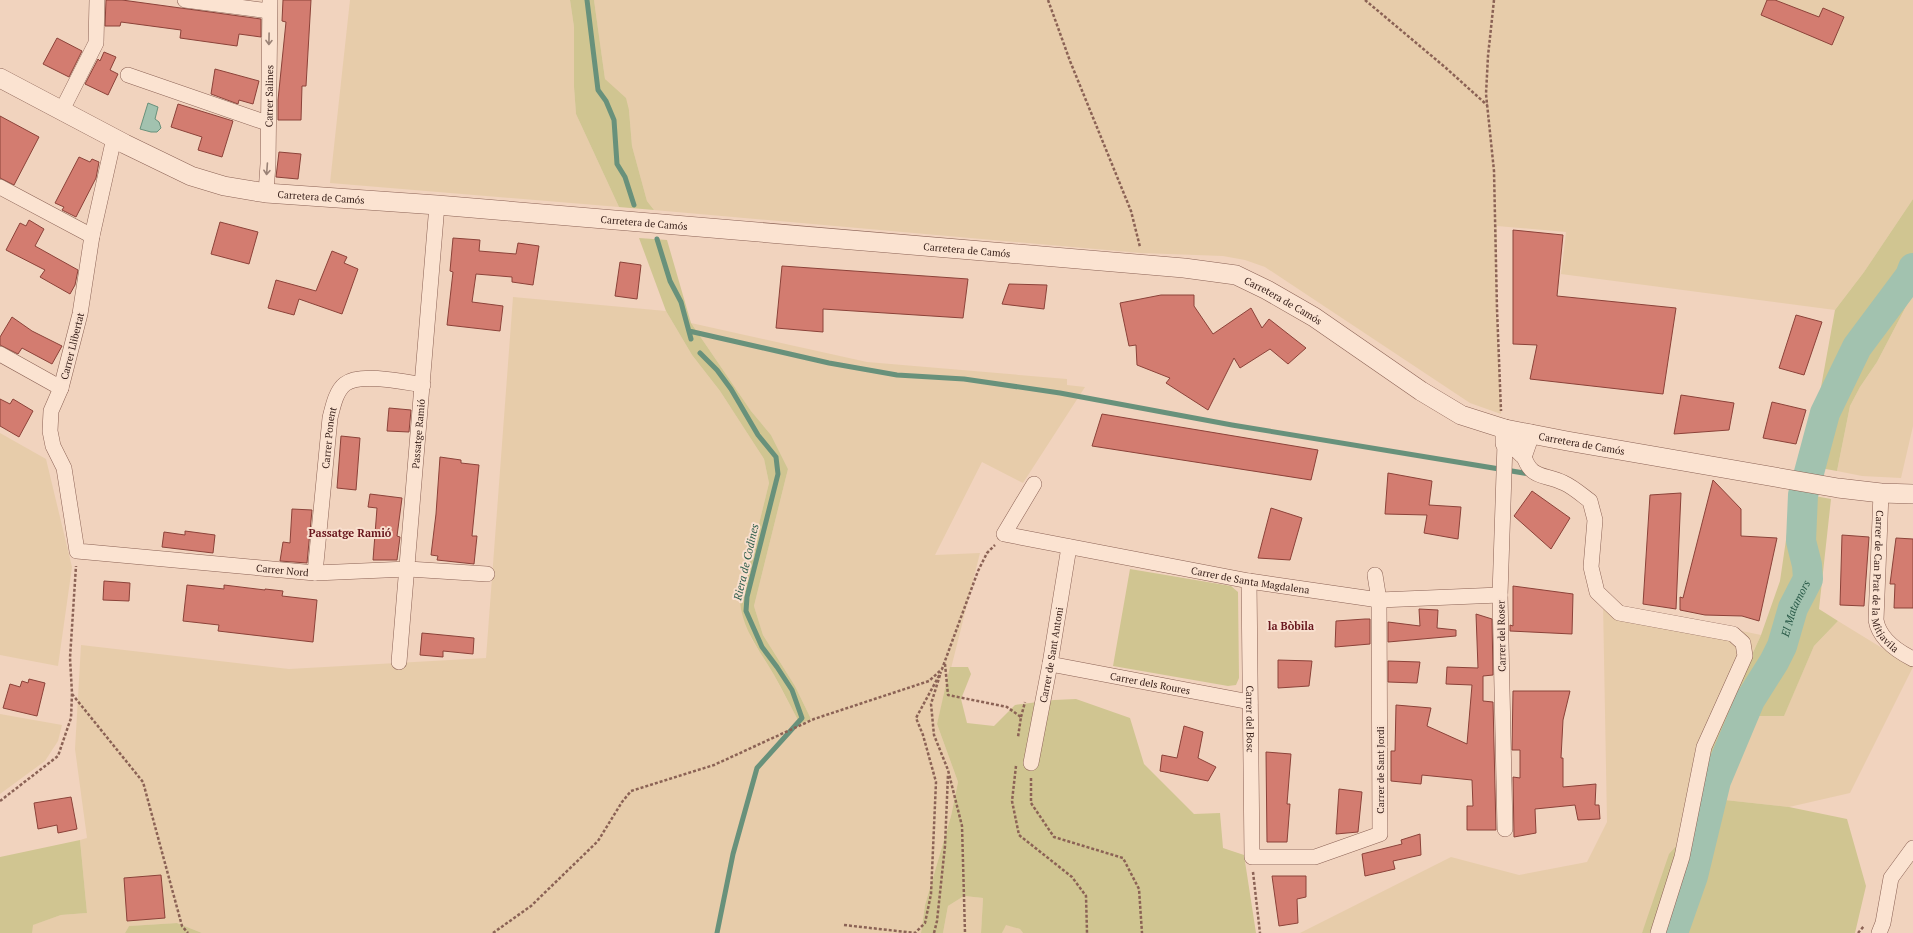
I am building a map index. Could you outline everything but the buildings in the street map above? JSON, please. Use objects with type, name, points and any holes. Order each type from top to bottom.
[{"type":"street","points":[[62,110],[96,43],[97,0]]},
{"type":"street","points":[[185,0],[270,6]]},
{"type":"street","name":"Carrer Salines","points":[[266,193],[268,164],[267,123],[270,6]]},
{"type":"street","points":[[128,75],[267,123]]},
{"type":"street","name":"Carretera de Camós","points":[[0,78],[114,138],[191,176],[224,186],[266,193],[437,205],[1184,268],[1236,275],[1314,317],[1421,391],[1460,415],[1508,438],[1530,434],[1838,488],[1881,493],[1913,494]]},
{"type":"street","name":"Carrer Llibertat","points":[[77,551],[64,468],[53,446],[50,431],[51,411],[62,388],[80,314],[92,236],[114,138]]},
{"type":"street","points":[[0,187],[92,236]]},
{"type":"street","name":"Passatge Ramió","points":[[399,662],[408,569],[437,205]]},
{"type":"street","points":[[0,354],[62,388]]},
{"type":"street","name":"Carrer Ponent","points":[[315,573],[330,418],[336,397],[346,384],[358,379],[375,379],[423,384]]},
{"type":"street","points":[[1530,434],[1508,438],[1526,464],[1535,474],[1564,483],[1590,501],[1595,520],[1591,567],[1597,592],[1619,613],[1732,634],[1743,643],[1746,656],[1704,747],[1682,857],[1658,933]]},
{"type":"street","name":"Carrer del Roser","points":[[1504,829],[1500,595],[1504,475],[1508,438]]},
{"type":"street","points":[[1004,534],[1034,484]]},
{"type":"street","name":"Carrer de Can Prat de la Mitjavila","points":[[1881,493],[1876,620],[1882,636],[1893,646],[1913,659]]},
{"type":"street","name":"Carrer de Santa Magdalena","points":[[1004,534],[1249,581],[1379,600],[1500,595]]},
{"type":"street","name":"Carrer de Sant Antoni","points":[[1023,763],[1050,664],[1069,547]]},
{"type":"street","name":"Carrer Nord","points":[[77,551],[315,573],[408,569],[487,574]]},
{"type":"street","name":"Carrer de Sant Jordi","points":[[1252,857],[1315,857],[1380,834],[1379,600],[1376,575]]},
{"type":"street","name":"Carrer del Bosc","points":[[1249,581],[1252,857]]},
{"type":"street","name":"Carrer dels Roures","points":[[1050,664],[1250,702]]},
{"type":"street","points":[[1879,933],[1883,923],[1891,878],[1913,848]]},
{"type":"path","points":[[1048,0],[1070,61],[1131,211],[1142,253],[1141,265]]},
{"type":"path","points":[[1365,0],[1487,105]]},
{"type":"path","points":[[1494,0],[1488,56],[1487,105],[1494,171],[1497,309],[1508,438]]},
{"type":"path","points":[[844,925],[915,933],[925,923],[931,894],[936,782],[923,735],[916,718],[945,663],[978,571],[987,553],[1004,534]]},
{"type":"path","points":[[0,801],[58,756],[71,718],[72,693],[70,658],[77,551]]},
{"type":"path","points":[[945,663],[948,695],[1007,707],[1021,717],[1018,740]]},
{"type":"path","points":[[942,669],[931,704],[934,735],[948,770],[962,826],[965,933]]},
{"type":"path","points":[[493,933],[531,906],[598,841],[630,791],[714,765],[814,719],[928,682],[942,669]]},
{"type":"path","points":[[72,693],[143,782],[182,926],[188,933]]},
{"type":"path","points":[[1023,763],[1012,801],[1019,835],[1072,877],[1086,896],[1087,933]]},
{"type":"path","points":[[1023,763],[1031,804],[1054,836],[1123,858],[1139,889],[1142,933]]},
{"type":"path","points":[[934,933],[938,921],[945,846],[948,770]]},
{"type":"path","points":[[1252,857],[1260,933]]},
{"type":"shaded area","points":[[350,0],[570,0],[574,27],[574,87],[576,114],[619,207],[330,183]]},
{"type":"shaded area","points":[[570,0],[594,0],[605,79],[626,98],[629,110],[632,146],[647,201],[654,210],[619,207],[576,114],[574,87],[574,27]]},
{"type":"shaded area","points":[[594,0],[1913,0],[1913,199],[1864,272],[1835,310],[1561,274],[1566,232],[1497,226],[1497,309],[1501,414],[1470,403],[1265,267],[1245,260],[1223,256],[1141,253],[654,210],[647,201],[632,146],[629,110],[605,79]]},
{"type":"shaded area","points":[[148,103],[158,107],[155,119],[159,122],[161,128],[157,132],[140,129]]},
{"type":"shaded area","points":[[1913,199],[1913,293],[1877,362],[1860,387],[1850,406],[1837,471],[1797,464],[1799,454],[1817,409],[1835,310],[1864,272]]},
{"type":"shaded area","points":[[639,238],[667,240],[691,323],[751,411],[771,435],[788,469],[754,606],[763,635],[795,686],[811,719],[800,724],[748,630],[741,611],[740,601],[769,483],[764,459],[720,391],[692,355],[666,311]]},
{"type":"shaded area","points":[[1913,293],[1913,426],[1901,478],[1862,476],[1837,471],[1850,406],[1860,387],[1877,362]]},
{"type":"shaded area","points":[[513,297],[666,311],[692,355],[720,391],[764,459],[769,483],[740,601],[751,638],[774,675],[800,724],[811,719],[795,686],[763,635],[754,606],[788,469],[771,435],[751,411],[691,323],[867,362],[1067,379],[1067,385],[1085,387],[1023,483],[982,462],[935,555],[980,553],[937,724],[958,782],[951,816],[925,905],[921,933],[202,933],[177,923],[129,926],[125,933],[32,933],[32,925],[61,915],[87,913],[80,840],[87,838],[75,749],[81,645],[289,669],[486,658]]},
{"type":"shaded area","points":[[0,433],[46,459],[72,567],[58,666],[0,655]]},
{"type":"shaded area","points":[[1793,492],[1831,499],[1819,609],[1838,621],[1814,646],[1784,716],[1757,716],[1730,770],[1725,800],[1789,807],[1847,819],[1866,886],[1855,933],[1642,933],[1669,854],[1689,832],[1707,753],[1761,635],[1780,581]]},
{"type":"shaded area","points":[[1130,569],[1231,586],[1238,592],[1239,678],[1236,685],[1228,686],[1113,666]]},
{"type":"shaded area","points":[[1603,602],[1761,635],[1725,712],[1689,832],[1642,933],[1300,933],[1451,857],[1519,875],[1587,862],[1607,822]]},
{"type":"shaded area","points":[[1838,621],[1913,667],[1850,793],[1789,807],[1725,800],[1730,770],[1757,716],[1784,715],[1814,646]]},
{"type":"shaded area","points":[[950,667],[968,667],[971,674],[961,699],[967,723],[994,726],[1015,705],[1076,699],[1130,718],[1144,764],[1194,814],[1220,813],[1223,848],[1244,855],[1256,933],[1023,933],[1020,929],[1006,925],[1002,933],[981,933],[983,898],[964,896],[948,906],[943,933],[921,933],[925,905],[951,816],[958,782],[937,724]]},
{"type":"shaded area","points":[[0,714],[62,725],[58,741],[45,761],[0,794]]},
{"type":"shaded area","points":[[80,840],[87,913],[61,915],[33,925],[32,933],[0,933],[0,857]]},
{"type":"shaded area","points":[[964,896],[983,898],[981,933],[943,933],[948,906]]},
{"type":"shaded area","points":[[177,923],[202,933],[125,933],[129,926]]},
{"type":"shaded area","points":[[1005,924],[1020,929],[1023,933],[1002,933]]},
{"type":"waterway","name":"Riera de Codines","points":[[587,0],[598,90],[606,101],[614,120],[617,164],[625,177],[634,205]]},
{"type":"waterway","name":"Riera de Codines","points":[[657,239],[670,281],[681,302],[691,339]]},
{"type":"waterway","name":"El Matamors","points":[[1673,933],[1693,876],[1716,781],[1750,700],[1774,662],[1782,646],[1793,608],[1808,579],[1807,565],[1801,541],[1803,495],[1825,413],[1857,347],[1910,276],[1913,268]]},
{"type":"waterway","points":[[689,331],[829,363],[897,375],[964,379],[1060,393],[1232,425],[1530,474]]},
{"type":"waterway","name":"Riera de Codines","points":[[700,353],[717,370],[731,389],[758,435],[776,457],[778,474],[747,597],[746,611],[762,647],[792,690],[802,718],[757,768],[733,854],[717,933]]},
{"type":"district","name":"Passatge Ramió","points":[[350,533]]},
{"type":"district","name":"la Bòbila","points":[[1291,626]]}]
